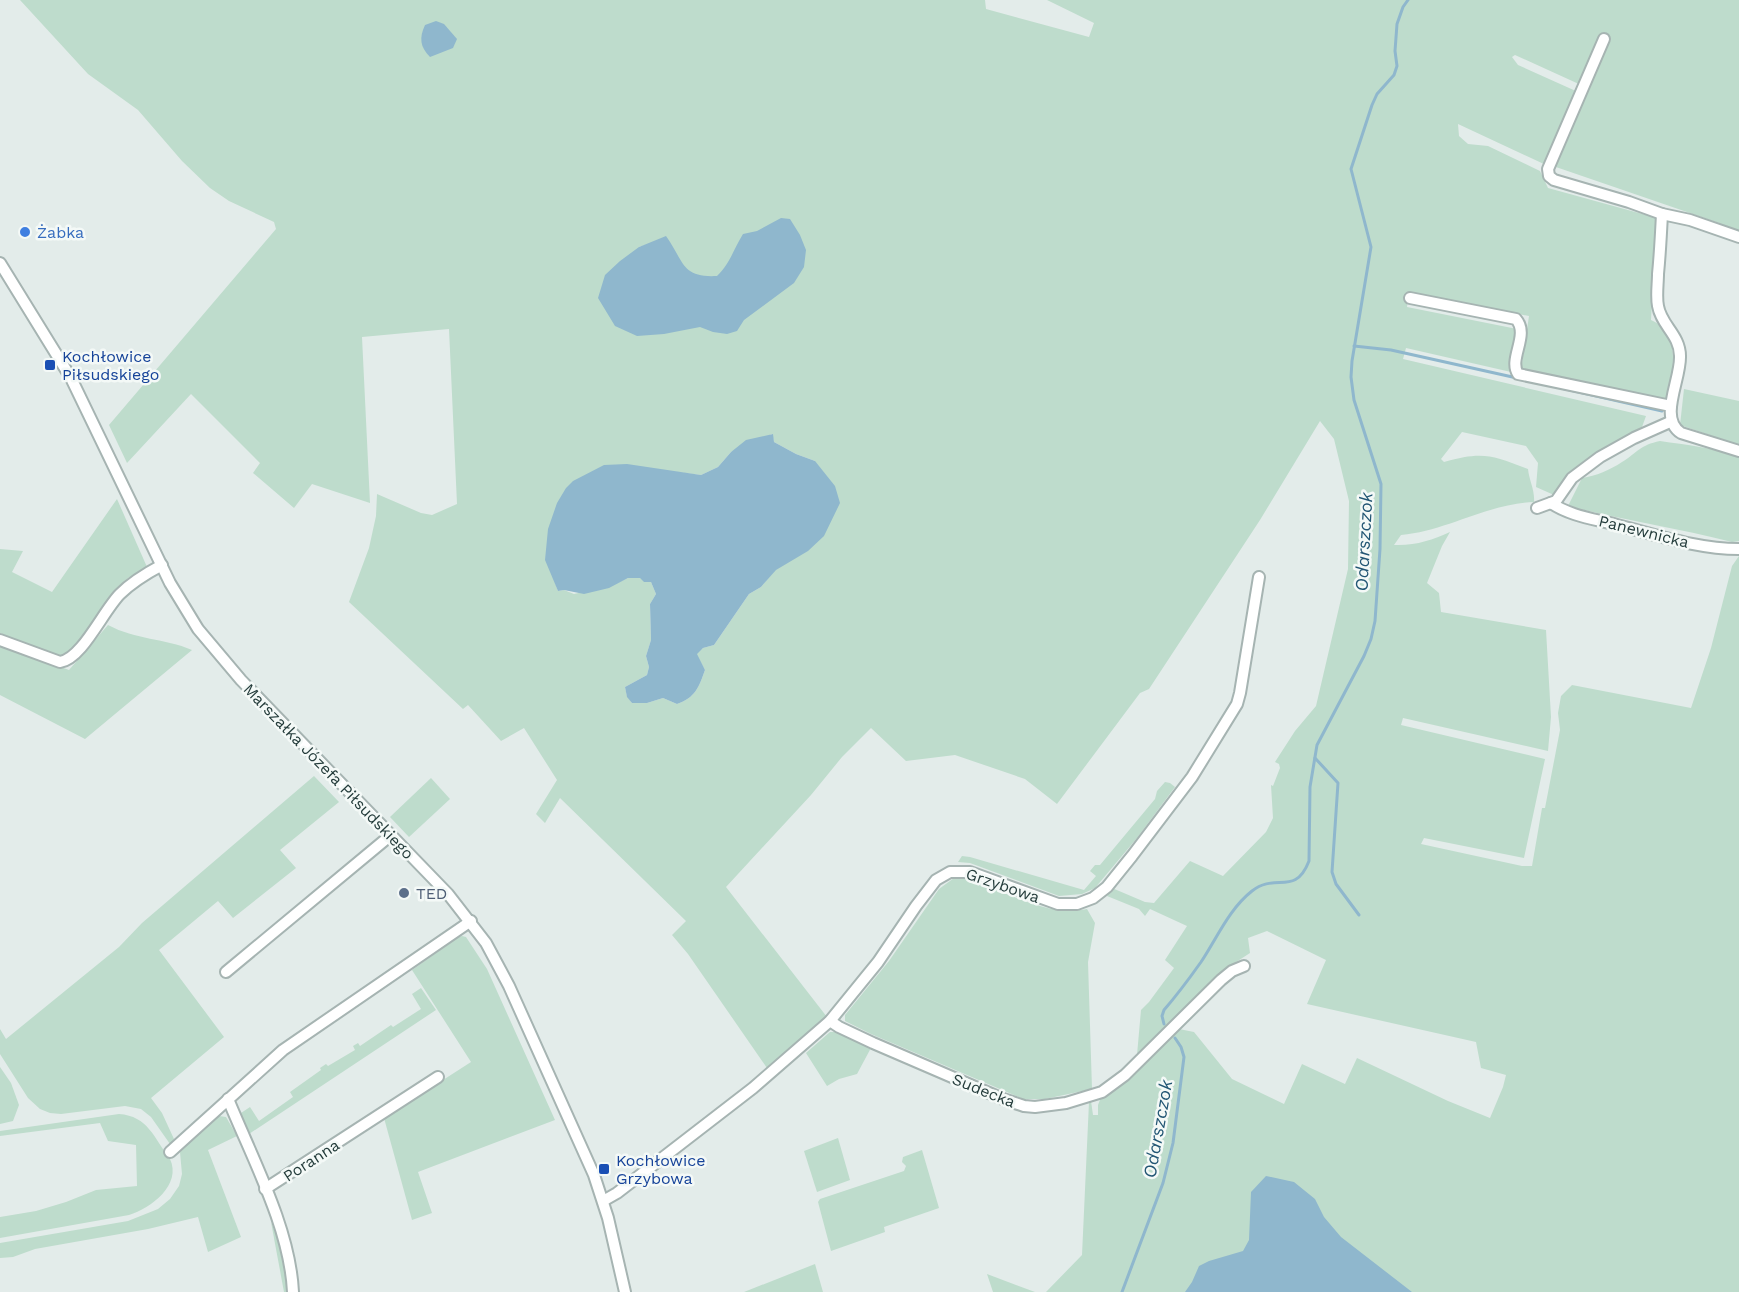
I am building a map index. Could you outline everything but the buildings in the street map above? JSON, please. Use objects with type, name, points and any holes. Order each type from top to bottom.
[{"type":"street","points":[[1604,39],[1548,169],[1549,176],[1554,180],[1662,214],[1690,219],[1739,237]]},
{"type":"street","points":[[1662,214],[1658,307],[1678,342],[1681,353],[1670,422],[1681,433],[1739,451]]},
{"type":"street","name":"Marszałka Józefa Piłsudskiego","points":[[0,263],[71,378],[162,565],[183,605],[207,641],[471,921],[486,943],[509,986],[594,1175],[603,1201],[625,1292]]},
{"type":"street","points":[[1410,298],[1516,320],[1520,324],[1521,331],[1515,367],[1518,374],[1671,406]]},
{"type":"street","points":[[1537,508],[1556,501],[1572,478],[1583,469],[1634,438],[1670,422]]},
{"type":"street","name":"Panewnicka","points":[[1551,503],[1558,508],[1577,514],[1659,535],[1719,549],[1739,549]]},
{"type":"street","points":[[0,640],[60,662],[67,661],[75,656],[97,623],[122,593],[162,565]]},
{"type":"street","name":"Grzybowa","points":[[603,1201],[617,1193],[746,1094],[830,1021],[878,962],[931,885],[943,875],[957,871],[970,872],[1051,902],[1066,904],[1085,901],[1107,887],[1192,777],[1237,704],[1259,577]]},
{"type":"street","points":[[226,972],[391,835]]},
{"type":"street","points":[[170,1152],[283,1050],[471,921]]},
{"type":"street","name":"Sudecka","points":[[830,1021],[873,1043],[1008,1101],[1024,1106],[1048,1106],[1082,1100],[1102,1092],[1125,1075],[1221,980],[1232,971],[1244,966]]},
{"type":"street","name":"Poranna","points":[[228,1099],[265,1189],[438,1077]]},
{"type":"street","points":[[265,1189],[274,1208],[282,1236],[293,1292]]},
{"type":"green space","points":[[20,0],[985,0],[986,9],[1089,37],[1094,23],[1047,0],[1739,0],[1739,233],[1723,228],[1719,223],[1553,166],[1581,85],[1515,55],[1512,57],[1518,65],[1578,92],[1546,165],[1458,124],[1459,136],[1468,144],[1488,146],[1540,171],[1548,188],[1657,218],[1651,320],[1661,326],[1668,335],[1672,345],[1673,368],[1665,401],[1521,370],[1529,316],[1409,292],[1407,307],[1517,329],[1518,332],[1511,372],[1406,348],[1403,359],[1646,416],[1642,427],[1580,467],[1554,495],[1536,487],[1538,463],[1526,446],[1462,432],[1441,459],[1444,462],[1468,456],[1487,456],[1528,469],[1534,502],[1499,507],[1418,533],[1401,535],[1394,545],[1423,542],[1450,532],[1427,583],[1439,593],[1441,612],[1546,630],[1551,717],[1548,751],[1403,718],[1401,725],[1545,759],[1524,858],[1424,838],[1421,844],[1522,866],[1532,866],[1542,808],[1545,808],[1560,730],[1558,713],[1561,696],[1572,685],[1691,708],[1711,648],[1732,566],[1739,556],[1739,1292],[1046,1292],[1082,1255],[1089,1102],[1091,1101],[1093,1115],[1098,1115],[1101,1097],[1179,1029],[1194,1032],[1232,1079],[1284,1104],[1302,1064],[1345,1084],[1357,1058],[1490,1118],[1503,1087],[1506,1075],[1481,1068],[1476,1042],[1307,1004],[1326,960],[1267,931],[1248,938],[1250,953],[1230,966],[1137,1055],[1141,1010],[1174,968],[1165,960],[1187,926],[1150,909],[1145,916],[1139,909],[1107,896],[1112,888],[1145,902],[1154,903],[1190,861],[1223,876],[1266,832],[1273,818],[1271,785],[1273,786],[1280,768],[1275,762],[1295,731],[1316,706],[1348,569],[1349,501],[1334,439],[1320,421],[1260,520],[1149,689],[1140,693],[1057,804],[1025,779],[955,755],[906,761],[871,728],[842,757],[811,795],[726,887],[827,1017],[767,1068],[688,954],[672,935],[686,921],[560,798],[545,823],[536,814],[557,780],[524,728],[501,741],[468,705],[463,709],[349,602],[369,548],[376,516],[377,494],[421,513],[432,515],[457,504],[449,329],[362,337],[370,503],[312,484],[294,508],[253,473],[260,463],[191,394],[127,463],[109,425],[276,229],[274,222],[229,201],[210,188],[182,161],[138,110],[88,74]],"holes":[[[661,240],[702,296],[639,247]],[[772,434],[774,442],[815,461],[789,561],[775,570],[761,587],[749,594],[714,645],[703,648],[696,654],[705,670],[698,687],[688,699],[677,704],[663,698],[647,703],[632,703],[625,687],[647,675],[649,667],[646,656],[651,640],[650,604],[656,594],[651,582],[640,578],[628,578],[613,585],[574,594],[564,590],[558,591],[553,577],[668,471],[701,475],[718,467],[731,452]]]},
{"type":"green space","points":[[1684,389],[1739,401],[1739,445],[1680,425]]},
{"type":"green space","points":[[1660,441],[1710,449],[1739,458],[1739,541],[1732,542],[1568,506],[1582,478],[1608,470],[1643,447]]},
{"type":"green space","points":[[117,499],[147,567],[119,586],[70,655],[56,656],[0,633],[0,549],[23,551],[12,572],[52,592]]},
{"type":"green space","points":[[108,625],[129,634],[192,650],[85,739],[0,695],[0,644],[69,670]]},
{"type":"green space","points":[[314,776],[339,802],[280,850],[296,868],[233,918],[218,901],[159,950],[224,1037],[151,1098],[162,1113],[174,1139],[170,1144],[151,1117],[141,1109],[125,1106],[61,1114],[40,1109],[28,1098],[0,1054],[0,1029],[6,1039],[119,947],[142,923]]},
{"type":"green space","points":[[431,778],[450,799],[409,837],[390,817]]},
{"type":"green space","points":[[1165,782],[1175,787],[1137,838],[1095,888],[1082,894],[1059,896],[970,863],[958,862],[962,856],[970,857],[1084,890],[1096,876],[1090,871],[1095,865],[1100,865],[1155,799],[1157,791]]},
{"type":"green space","points":[[954,878],[973,881],[1050,909],[1074,911],[1087,909],[1095,923],[1088,962],[1092,1089],[1045,1099],[1023,1099],[845,1021],[845,1015],[889,961],[939,889]]},
{"type":"green space","points":[[462,936],[466,937],[487,969],[555,1120],[418,1172],[432,1213],[412,1220],[384,1118],[471,1062],[412,970]]},
{"type":"green space","points":[[421,988],[436,1010],[249,1134],[241,1113],[250,1107],[259,1121],[293,1097],[290,1092],[321,1070],[320,1068],[326,1064],[328,1066],[355,1050],[353,1046],[358,1043],[360,1046],[391,1025],[393,1027],[421,1009],[412,994]]},
{"type":"green space","points":[[830,1032],[838,1032],[872,1046],[857,1074],[839,1079],[827,1086],[806,1053]]},
{"type":"green space","points":[[0,1067],[11,1083],[19,1105],[13,1121],[0,1124]]},
{"type":"green space","points":[[119,1114],[137,1119],[144,1124],[170,1159],[173,1169],[172,1178],[162,1194],[146,1207],[129,1215],[0,1238],[0,1217],[36,1211],[96,1190],[137,1186],[136,1145],[108,1141],[100,1123],[0,1136],[0,1131]]},
{"type":"green space","points":[[219,1116],[226,1117],[237,1136],[208,1150],[241,1237],[208,1252],[198,1217],[0,1258],[0,1243],[128,1221],[158,1209],[170,1199],[179,1186],[182,1174],[180,1152]]},
{"type":"green space","points":[[838,1138],[850,1180],[817,1192],[804,1151]]},
{"type":"green space","points":[[922,1150],[939,1208],[884,1227],[885,1232],[831,1251],[818,1202],[820,1199],[904,1171],[906,1166],[902,1162],[903,1157]]},
{"type":"green space","points":[[271,1222],[279,1242],[288,1292],[284,1292]]},
{"type":"green space","points":[[815,1264],[823,1292],[744,1292]]},
{"type":"green space","points":[[987,1274],[1035,1292],[993,1292]]},
{"type":"water","points":[[436,21],[444,24],[457,39],[453,48],[430,57],[422,46],[422,34],[425,25]]},
{"type":"water","points":[[781,218],[790,219],[800,235],[806,250],[804,267],[794,283],[744,320],[737,331],[727,334],[700,327],[664,334],[637,336],[615,326],[598,298],[605,275],[639,247],[666,236],[690,271],[705,276],[717,276],[729,261],[743,234],[757,231]]},
{"type":"water","points":[[773,434],[774,442],[815,461],[835,486],[840,503],[824,536],[808,551],[776,570],[761,587],[749,594],[714,645],[703,648],[697,654],[705,670],[698,687],[688,699],[677,704],[663,698],[647,703],[632,703],[627,697],[625,687],[647,675],[649,667],[646,656],[651,640],[650,604],[656,594],[651,582],[644,582],[640,578],[628,578],[609,588],[584,594],[558,591],[545,560],[548,529],[557,503],[573,481],[604,465],[627,464],[701,475],[718,467],[746,440]]},
{"type":"water","points":[[1266,1176],[1294,1182],[1315,1199],[1324,1217],[1341,1237],[1412,1292],[1185,1292],[1199,1266],[1243,1251],[1249,1240],[1251,1192]]},
{"type":"waterway","name":"Odarszczok","points":[[1164,1024],[1162,1016],[1164,1010],[1207,953],[1230,915],[1244,898],[1261,886],[1291,881],[1304,872],[1309,861],[1310,787],[1317,745],[1371,639],[1375,621],[1380,549],[1381,484],[1354,400],[1351,377],[1371,247],[1351,169],[1377,94],[1394,75],[1397,66],[1395,51],[1397,24],[1408,0]]},
{"type":"waterway","points":[[1354,346],[1391,350],[1517,378]]},
{"type":"waterway","points":[[1561,388],[1662,411]]},
{"type":"waterway","points":[[1315,758],[1338,783],[1332,872],[1336,884],[1359,915]]},
{"type":"waterway","name":"Odarszczok","points":[[1122,1292],[1163,1183],[1173,1143],[1184,1057],[1175,1038]]},
{"type":"place","name":"Żabka","points":[[25,232]]},
{"type":"place","name":"Kochłowice Piłsudskiego","points":[[50,365]]},
{"type":"place","name":"TED","points":[[404,893]]},
{"type":"place","name":"Kochłowice Grzybowa","points":[[604,1169]]}]
